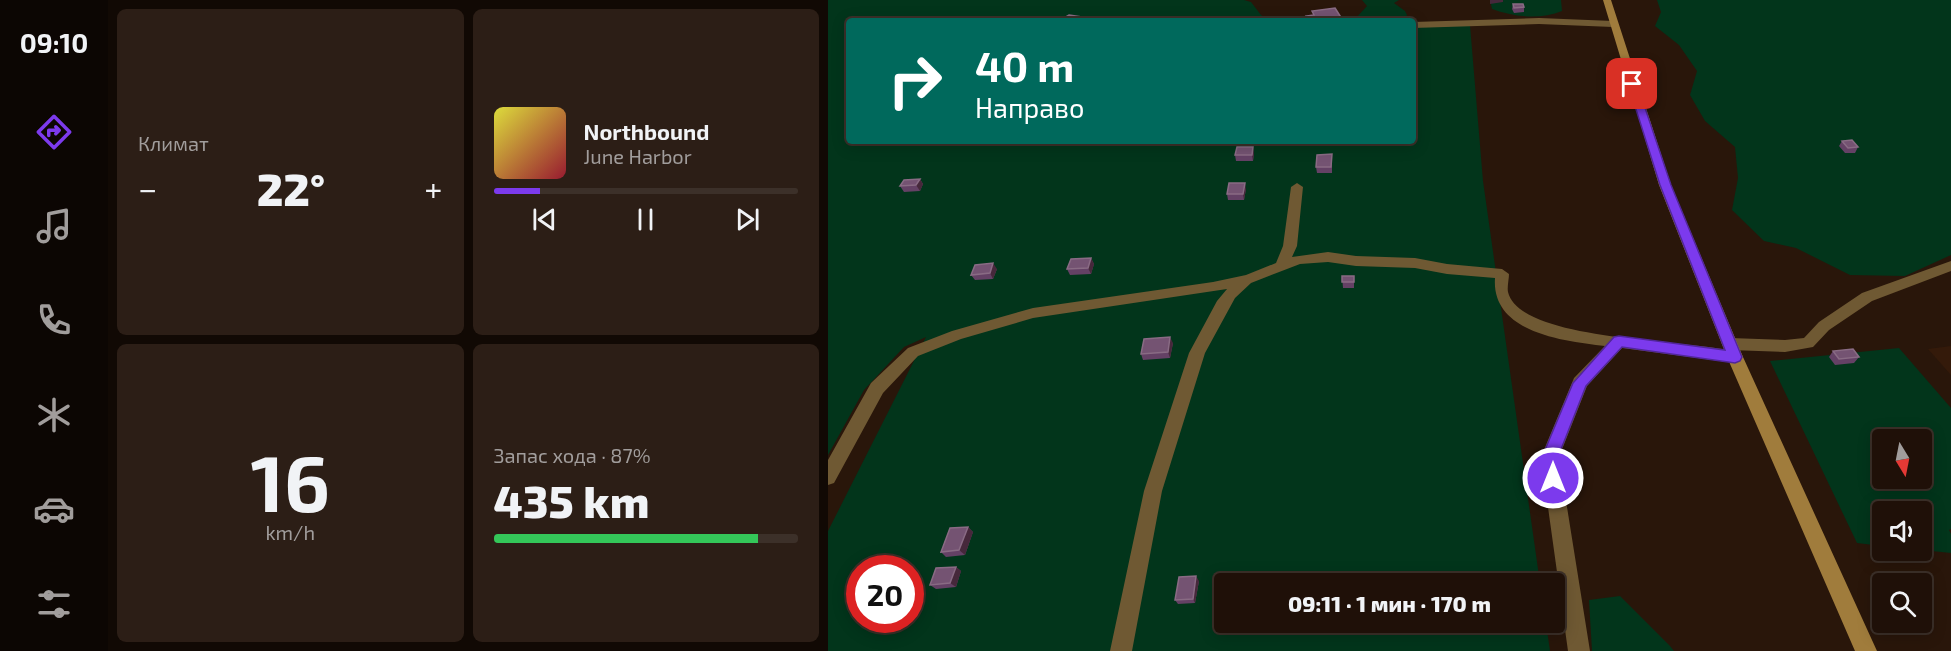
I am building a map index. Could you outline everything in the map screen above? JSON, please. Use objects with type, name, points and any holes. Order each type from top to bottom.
[{"type":"street","points":[[1607,0],[1665,185],[1732,351],[1866,651]]},
{"type":"lane","points":[[1416,25],[1539,21],[1613,24]]},
{"type":"lane","points":[[1282,266],[1290,246],[1297,187]]},
{"type":"lane","points":[[828,477],[877,388],[914,352],[957,335],[1033,314],[1213,287],[1249,279],[1299,260],[1328,258],[1416,263],[1447,269],[1502,274],[1501,294],[1515,313],[1540,328],[1573,336],[1732,351],[1808,343],[1824,326],[1867,297],[1951,266]]},
{"type":"lane","points":[[1121,651],[1153,491],[1197,353],[1222,305],[1230,294],[1249,279]]},
{"type":"lane","points":[[1579,651],[1550,457],[1580,383],[1619,341]]},
{"type":"shaded area","points":[[1951,346],[1951,375],[1928,349]]},
{"type":"green space","points":[[828,0],[1244,0],[1251,2],[1265,18],[846,18],[846,144],[1416,144],[1416,27],[1470,25],[1483,181],[1539,573],[1214,573],[1214,633],[1547,633],[1550,651],[828,651],[828,531],[926,337],[904,347],[864,390],[828,455]]},
{"type":"green space","points":[[1362,0],[1399,0],[1394,3],[1407,15],[1406,18],[1356,18],[1367,6]]},
{"type":"green space","points":[[1490,0],[1561,0],[1562,11],[1545,16],[1518,16],[1492,9]]},
{"type":"green space","points":[[1657,0],[1951,0],[1951,255],[1905,276],[1850,275],[1796,248],[1764,241],[1732,210],[1738,178],[1735,147],[1705,121],[1690,95],[1697,71],[1679,45],[1655,26],[1661,12]]},
{"type":"green space","points":[[1899,348],[1951,408],[1951,529],[1949,530],[1951,553],[1932,551],[1932,501],[1872,501],[1872,545],[1857,543],[1770,361]]},
{"type":"green space","points":[[1620,596],[1674,651],[1592,651],[1589,600]]},
{"type":"building","points":[[1513,4],[1523,4],[1524,7],[1514,8]]},
{"type":"building","points":[[1335,8],[1341,18],[1307,18],[1306,16],[1314,15],[1312,11]]},
{"type":"building","points":[[1069,15],[1082,17],[1080,18],[1064,18]]},
{"type":"building","points":[[1852,140],[1858,147],[1848,148],[1842,141]]},
{"type":"building","points":[[1237,147],[1253,147],[1252,155],[1235,155]]},
{"type":"building","points":[[1332,154],[1331,167],[1316,167],[1317,155]]},
{"type":"building","points":[[920,179],[916,185],[900,186],[904,180]]},
{"type":"building","points":[[1229,183],[1245,183],[1243,194],[1227,194]]},
{"type":"building","points":[[1091,258],[1088,268],[1067,269],[1071,259]]},
{"type":"building","points":[[993,263],[990,273],[971,275],[975,265]]},
{"type":"building","points":[[1342,276],[1354,276],[1354,282],[1342,282]]},
{"type":"building","points":[[1170,337],[1168,352],[1141,354],[1144,339]]},
{"type":"building","points":[[1853,349],[1859,357],[1839,359],[1833,351]]},
{"type":"building","points":[[968,527],[959,550],[941,552],[950,528]]},
{"type":"building","points":[[956,567],[950,583],[930,585],[936,568]]},
{"type":"building","points":[[1196,576],[1193,599],[1175,600],[1179,577]]},
{"type":"route","points":[[1553,478],[1550,457],[1580,383],[1619,341],[1735,357],[1665,185],[1632,84]]}]
